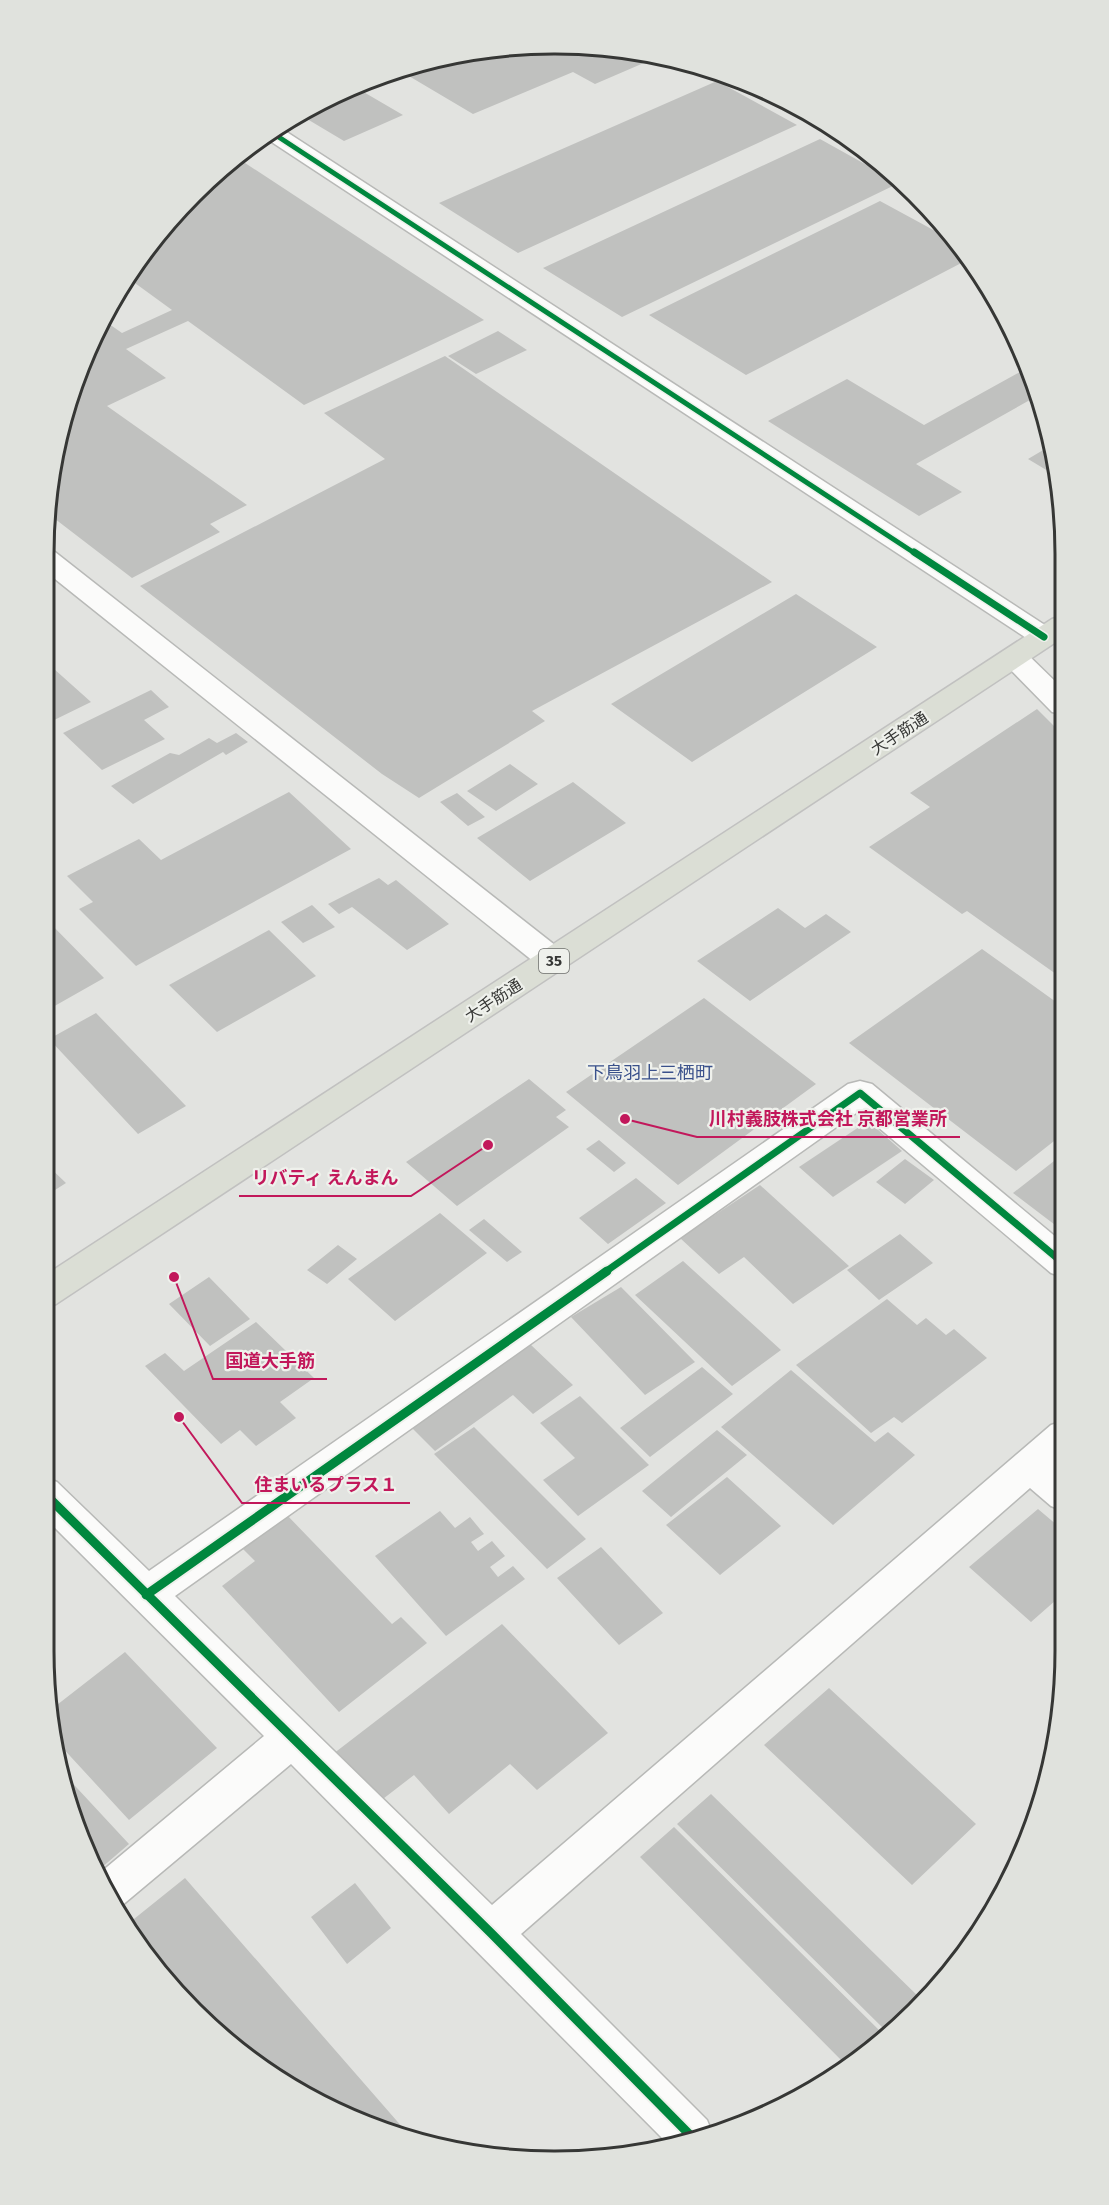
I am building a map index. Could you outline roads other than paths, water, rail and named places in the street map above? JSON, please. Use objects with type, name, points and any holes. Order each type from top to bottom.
[{"type":"main road","name":"大手筋通","points":[[54,1287],[1053,631]]},
{"type":"street","points":[[278,137],[1053,631]]},
{"type":"street","points":[[54,565],[554,961]]},
{"type":"street","points":[[1014,657],[1055,698]]},
{"type":"street","points":[[146,1595],[860,1093],[1055,1256]]},
{"type":"street","points":[[491,1933],[1055,1444]]},
{"type":"street","points":[[1030,1466],[1055,1487]]},
{"type":"street","points":[[54,1503],[491,1933],[688,2133]]},
{"type":"street","points":[[114,1888],[292,1738]]},
{"type":"place","name":"川村義肢株式会社 京都営業所","points":[[625,1119]]},
{"type":"place","name":"リバティ えんまん","points":[[488,1145]]},
{"type":"place","name":"国道大手筋","points":[[174,1277]]},
{"type":"place","name":"住まいるプラス１","points":[[179,1417]]},
{"type":"district","name":"下鳥羽上三栖町","points":[[650,1073]]}]
